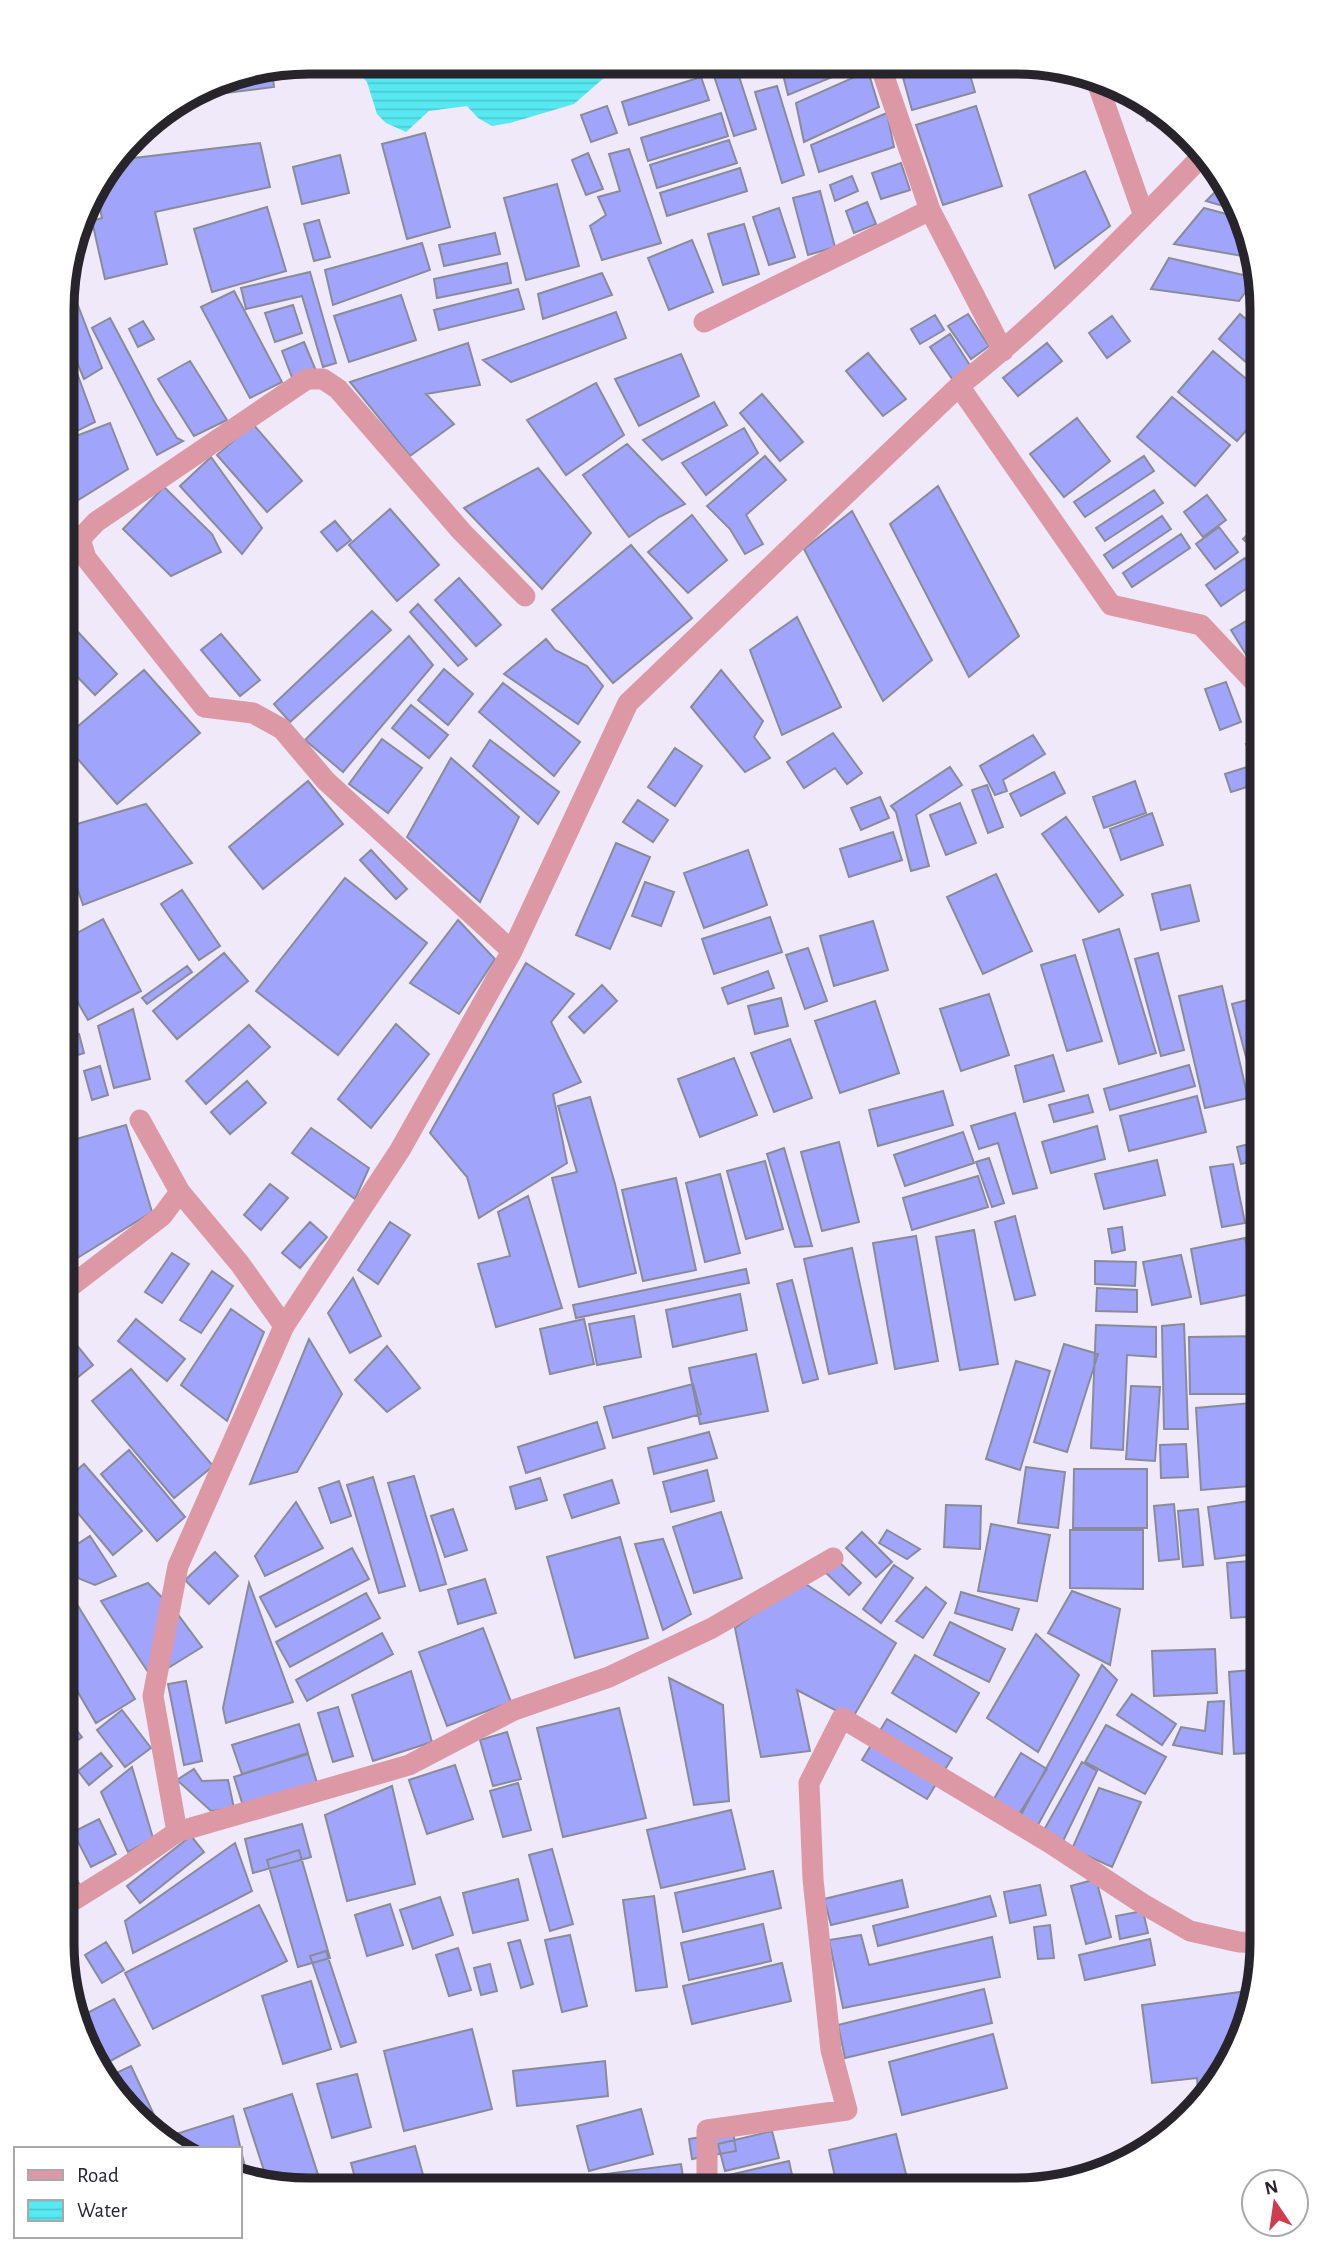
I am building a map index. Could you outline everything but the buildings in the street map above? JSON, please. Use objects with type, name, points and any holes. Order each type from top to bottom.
[{"type":"street","points":[[883,74],[930,210],[1003,351]]},
{"type":"street","points":[[1100,89],[1144,216]]},
{"type":"street","points":[[177,1832],[153,1696],[178,1566],[284,1326],[400,1150],[512,951],[628,703],[959,386],[1003,351],[1198,161]]},
{"type":"street","points":[[705,322],[930,210]]},
{"type":"street","points":[[512,951],[326,780],[282,729],[253,713],[204,707],[86,558],[80,539],[96,522],[307,379],[323,379],[338,389],[462,532],[525,596]]},
{"type":"street","points":[[959,386],[1111,604],[1201,625],[1250,677]]},
{"type":"street","points":[[140,1120],[180,1192],[240,1264],[284,1326]]},
{"type":"street","points":[[74,1284],[162,1216],[180,1192]]},
{"type":"street","points":[[74,1900],[177,1832],[409,1765],[514,1710],[609,1677],[712,1628],[833,1558]]},
{"type":"street","points":[[707,2178],[707,2130],[847,2110],[831,2050],[813,1879],[809,1783],[842,1717],[1190,1931],[1250,1942]]},
{"type":"water","points":[[360,74],[608,74],[574,104],[510,123],[492,126],[478,118],[467,106],[429,111],[406,132],[386,123],[377,114],[367,82]]}]
